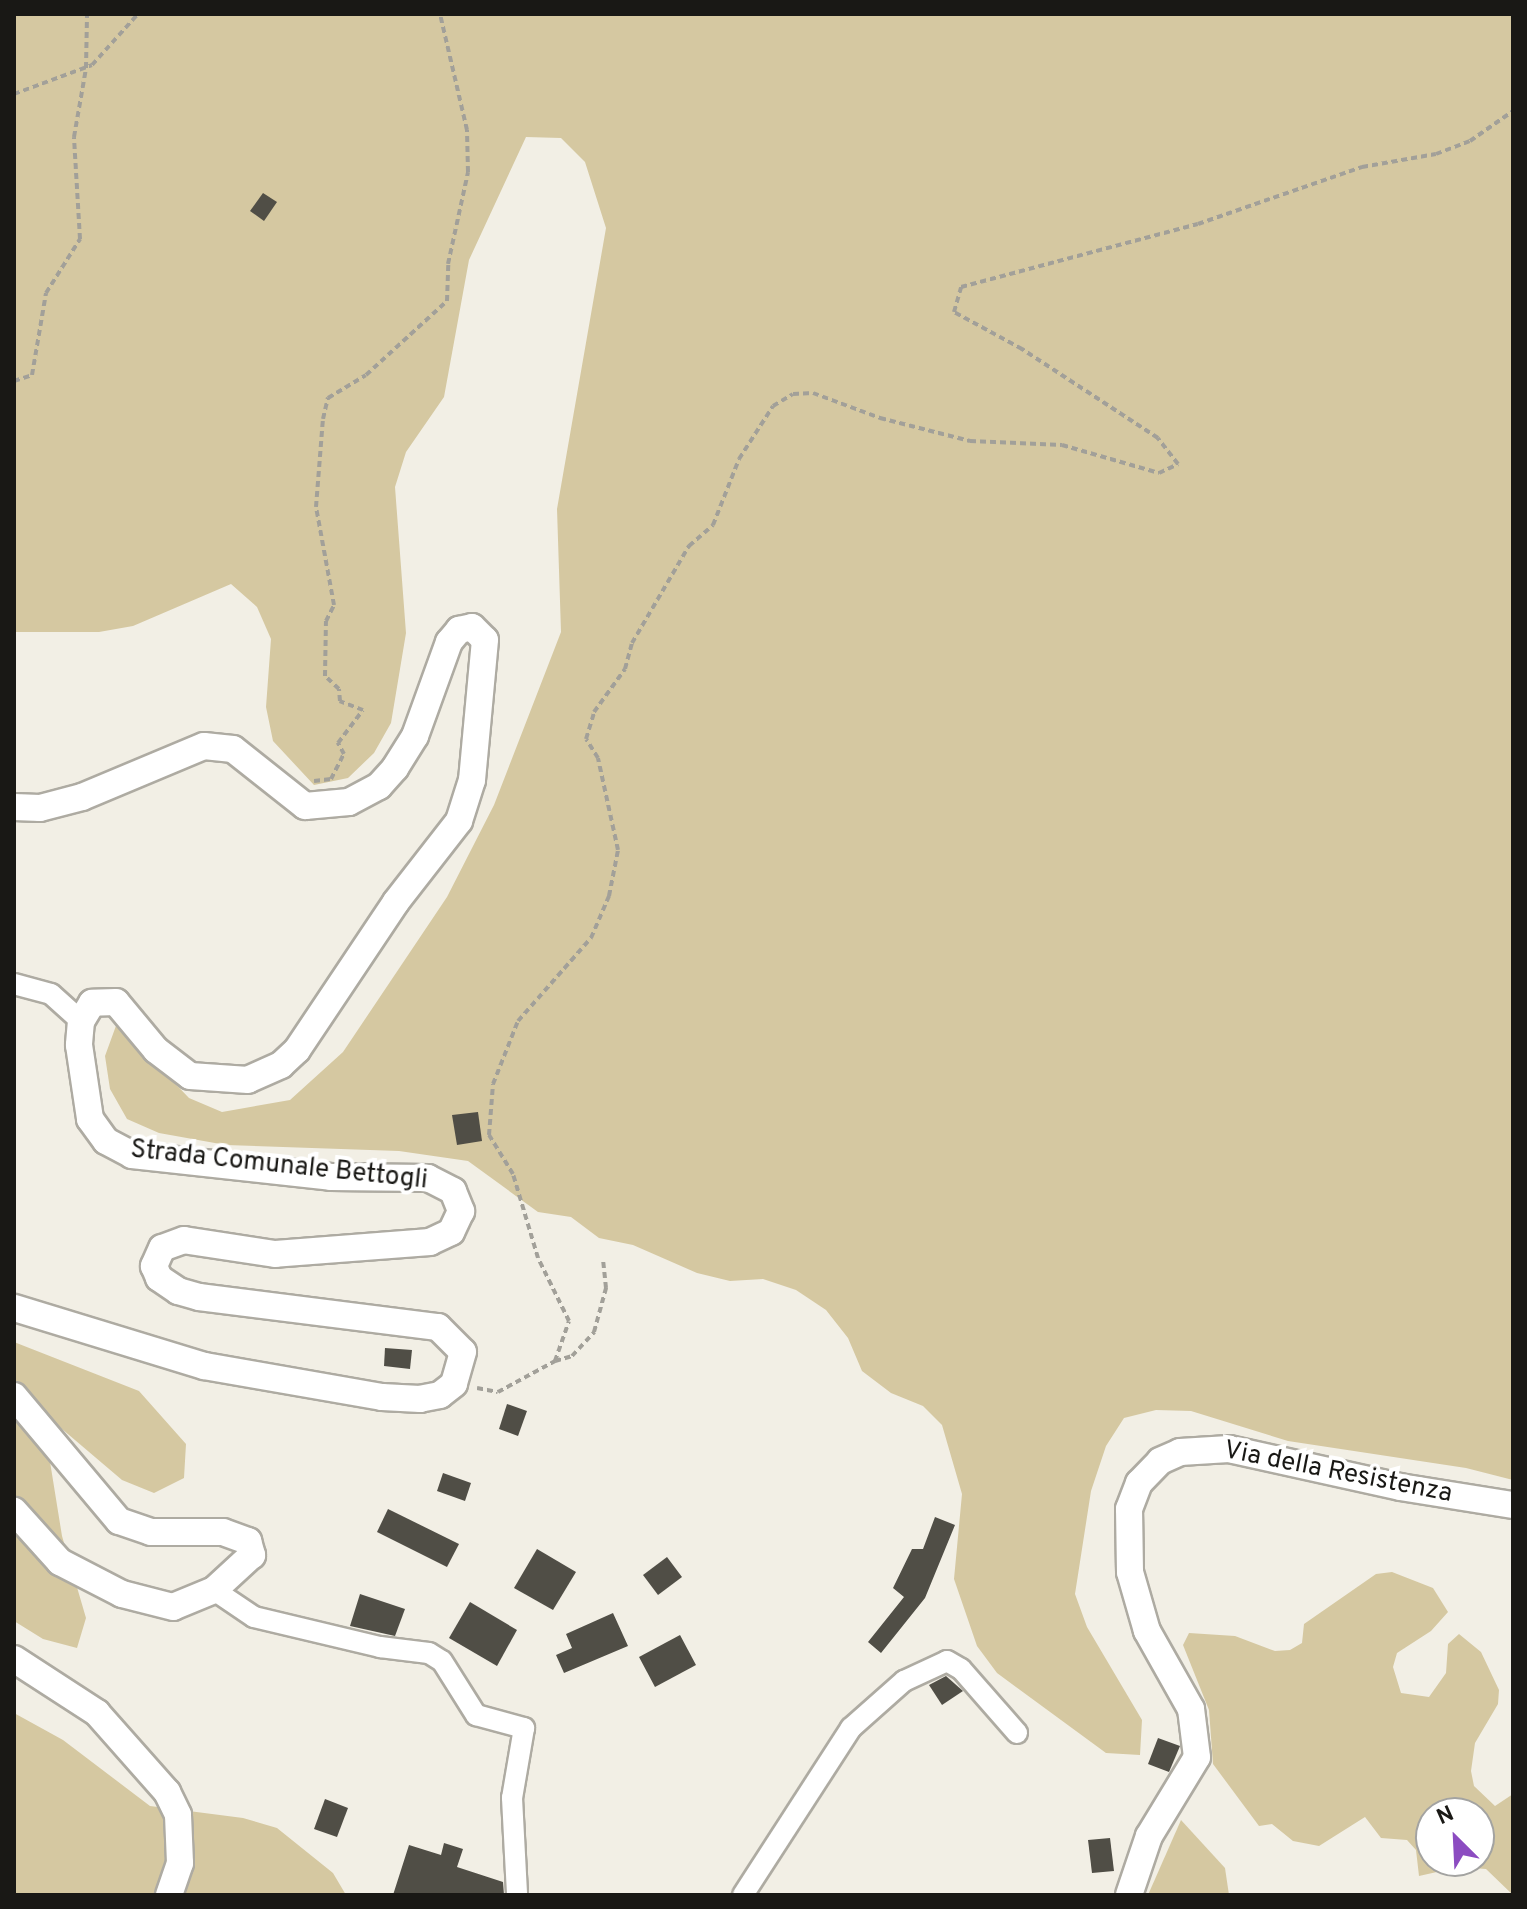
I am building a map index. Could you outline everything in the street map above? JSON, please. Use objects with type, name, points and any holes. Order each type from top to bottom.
[{"type":"street","points":[[14,807],[40,808],[82,797],[204,746],[233,749],[281,793],[305,806],[325,808],[349,802],[379,786],[395,768],[415,736],[449,642],[459,630],[472,627],[485,640],[472,780],[459,821],[396,902],[297,1050],[259,1075],[223,1082],[190,1076],[156,1050],[116,1002],[92,1003],[81,1021],[51,994],[14,984]]},
{"type":"street","name":"Strada Comunale Bettogli","points":[[81,1021],[83,1099],[90,1119],[106,1141],[132,1155],[331,1177],[428,1178],[453,1191],[461,1211],[451,1232],[430,1242],[275,1254],[184,1240],[162,1248],[154,1266],[159,1278],[178,1291],[199,1297],[438,1327],[463,1352],[454,1384]]},
{"type":"street","points":[[14,1308],[204,1366],[382,1397],[420,1399],[440,1395],[454,1384]]},
{"type":"street","points":[[14,1396],[119,1521],[151,1532],[223,1532],[248,1541],[252,1555],[214,1590],[173,1607],[122,1594],[60,1562],[14,1511]]},
{"type":"street","name":"Via della Resistenza","points":[[1129,1895],[1149,1836],[1197,1757],[1191,1709],[1147,1631],[1130,1572],[1129,1509],[1139,1483],[1160,1461],[1180,1452],[1229,1449],[1400,1487],[1513,1505]]},
{"type":"street","points":[[214,1590],[254,1617],[380,1647],[429,1653],[442,1661],[476,1715],[524,1728],[512,1798],[517,1895]]},
{"type":"street","points":[[14,1659],[97,1713],[131,1745],[167,1792],[178,1815],[180,1863],[169,1895]]},
{"type":"street","points":[[743,1895],[851,1728],[904,1681],[947,1661],[961,1669],[1017,1733]]},
{"type":"path","points":[[14,381],[32,375],[46,293],[80,239],[74,137],[86,68],[87,14]]},
{"type":"path","points":[[14,94],[86,68],[138,14]]},
{"type":"path","points":[[325,808],[308,791],[316,779],[331,779],[344,754],[338,743],[363,710],[340,701],[339,689],[325,676],[326,621],[334,605],[316,507],[323,419],[328,398],[366,375],[447,301],[448,264],[468,172],[467,130],[452,85],[440,14]]},
{"type":"path","points":[[555,1361],[569,1321],[538,1258],[513,1174],[489,1135],[493,1084],[518,1021],[591,938],[609,896],[618,850],[598,758],[586,739],[594,712],[625,669],[632,643],[689,546],[713,525],[757,426],[773,406],[793,394],[813,393],[970,441],[1062,445],[1159,473],[1178,464],[1158,438],[1022,349],[954,312],[961,287],[1198,224],[1362,167],[1436,154],[1470,141],[1513,111]]},
{"type":"path","points":[[454,1384],[498,1392],[555,1361],[572,1356],[594,1332],[606,1288],[603,1259]]},
{"type":"shaded area","points":[[14,14],[1513,14],[1513,1480],[1466,1468],[1288,1441],[1191,1411],[1156,1410],[1124,1418],[1106,1446],[1091,1491],[1075,1594],[1087,1627],[1142,1720],[1140,1755],[1106,1753],[997,1673],[977,1646],[954,1579],[962,1494],[942,1425],[923,1406],[891,1393],[862,1371],[848,1338],[826,1310],[796,1290],[763,1279],[730,1281],[697,1273],[633,1245],[599,1238],[571,1217],[538,1212],[468,1161],[399,1151],[226,1145],[159,1133],[127,1119],[110,1089],[105,1056],[117,1023],[189,1098],[222,1112],[290,1100],[343,1052],[447,897],[494,805],[561,632],[557,509],[606,228],[585,162],[561,138],[526,137],[469,260],[444,397],[406,452],[395,487],[406,633],[391,723],[374,753],[348,778],[314,785],[273,741],[266,707],[271,639],[257,607],[231,584],[133,626],[99,632],[14,632]]},
{"type":"shaded area","points":[[14,1342],[139,1391],[186,1444],[184,1478],[154,1493],[122,1480],[42,1412],[62,1536],[86,1618],[77,1648],[43,1639],[14,1621]]},
{"type":"shaded area","points":[[1392,1572],[1433,1588],[1448,1612],[1431,1631],[1397,1653],[1393,1667],[1401,1693],[1429,1697],[1446,1673],[1448,1644],[1459,1634],[1481,1652],[1499,1690],[1498,1704],[1475,1743],[1471,1771],[1474,1786],[1486,1797],[1415,1797],[1415,1849],[1407,1840],[1381,1838],[1365,1817],[1319,1846],[1293,1841],[1272,1824],[1259,1826],[1213,1764],[1209,1710],[1183,1645],[1189,1633],[1235,1636],[1275,1651],[1290,1650],[1302,1643],[1304,1624],[1376,1574]]},
{"type":"shaded area","points":[[14,1713],[63,1740],[150,1806],[243,1818],[277,1828],[333,1873],[346,1895],[14,1895]]},
{"type":"shaded area","points":[[1513,1794],[1513,1895],[1494,1877],[1495,1806]]},
{"type":"shaded area","points":[[1181,1820],[1225,1868],[1229,1895],[1148,1895]]},
{"type":"building","points":[[263,193],[277,202],[264,221],[250,211]]},
{"type":"building","points":[[478,1112],[482,1141],[457,1145],[452,1115]]},
{"type":"building","points":[[385,1348],[412,1350],[410,1369],[384,1366]]},
{"type":"building","points":[[507,1404],[527,1411],[518,1436],[499,1429]]},
{"type":"building","points":[[443,1473],[471,1483],[465,1501],[437,1491]]},
{"type":"building","points":[[388,1509],[459,1544],[447,1567],[377,1532]]},
{"type":"building","points":[[935,1517],[955,1525],[925,1598],[881,1653],[868,1642],[904,1597],[893,1588],[912,1549],[923,1549]]},
{"type":"building","points":[[537,1549],[576,1572],[553,1610],[514,1588]]},
{"type":"building","points":[[667,1557],[682,1577],[658,1595],[643,1575]]},
{"type":"building","points":[[360,1594],[405,1609],[395,1636],[350,1626]]},
{"type":"building","points":[[470,1602],[517,1630],[497,1666],[449,1638]]},
{"type":"building","points":[[613,1613],[628,1646],[564,1673],[556,1655],[572,1648],[566,1634]]},
{"type":"building","points":[[680,1635],[696,1665],[655,1687],[639,1657]]},
{"type":"building","points":[[946,1676],[963,1691],[942,1705],[929,1685]]},
{"type":"building","points":[[1158,1738],[1180,1746],[1169,1772],[1148,1764]]},
{"type":"building","points":[[325,1799],[348,1808],[337,1837],[314,1829]]},
{"type":"building","points":[[1110,1838],[1114,1871],[1092,1873],[1088,1840]]},
{"type":"building","points":[[444,1843],[463,1849],[457,1867],[503,1882],[504,1895],[393,1895],[409,1845],[441,1855]]}]
